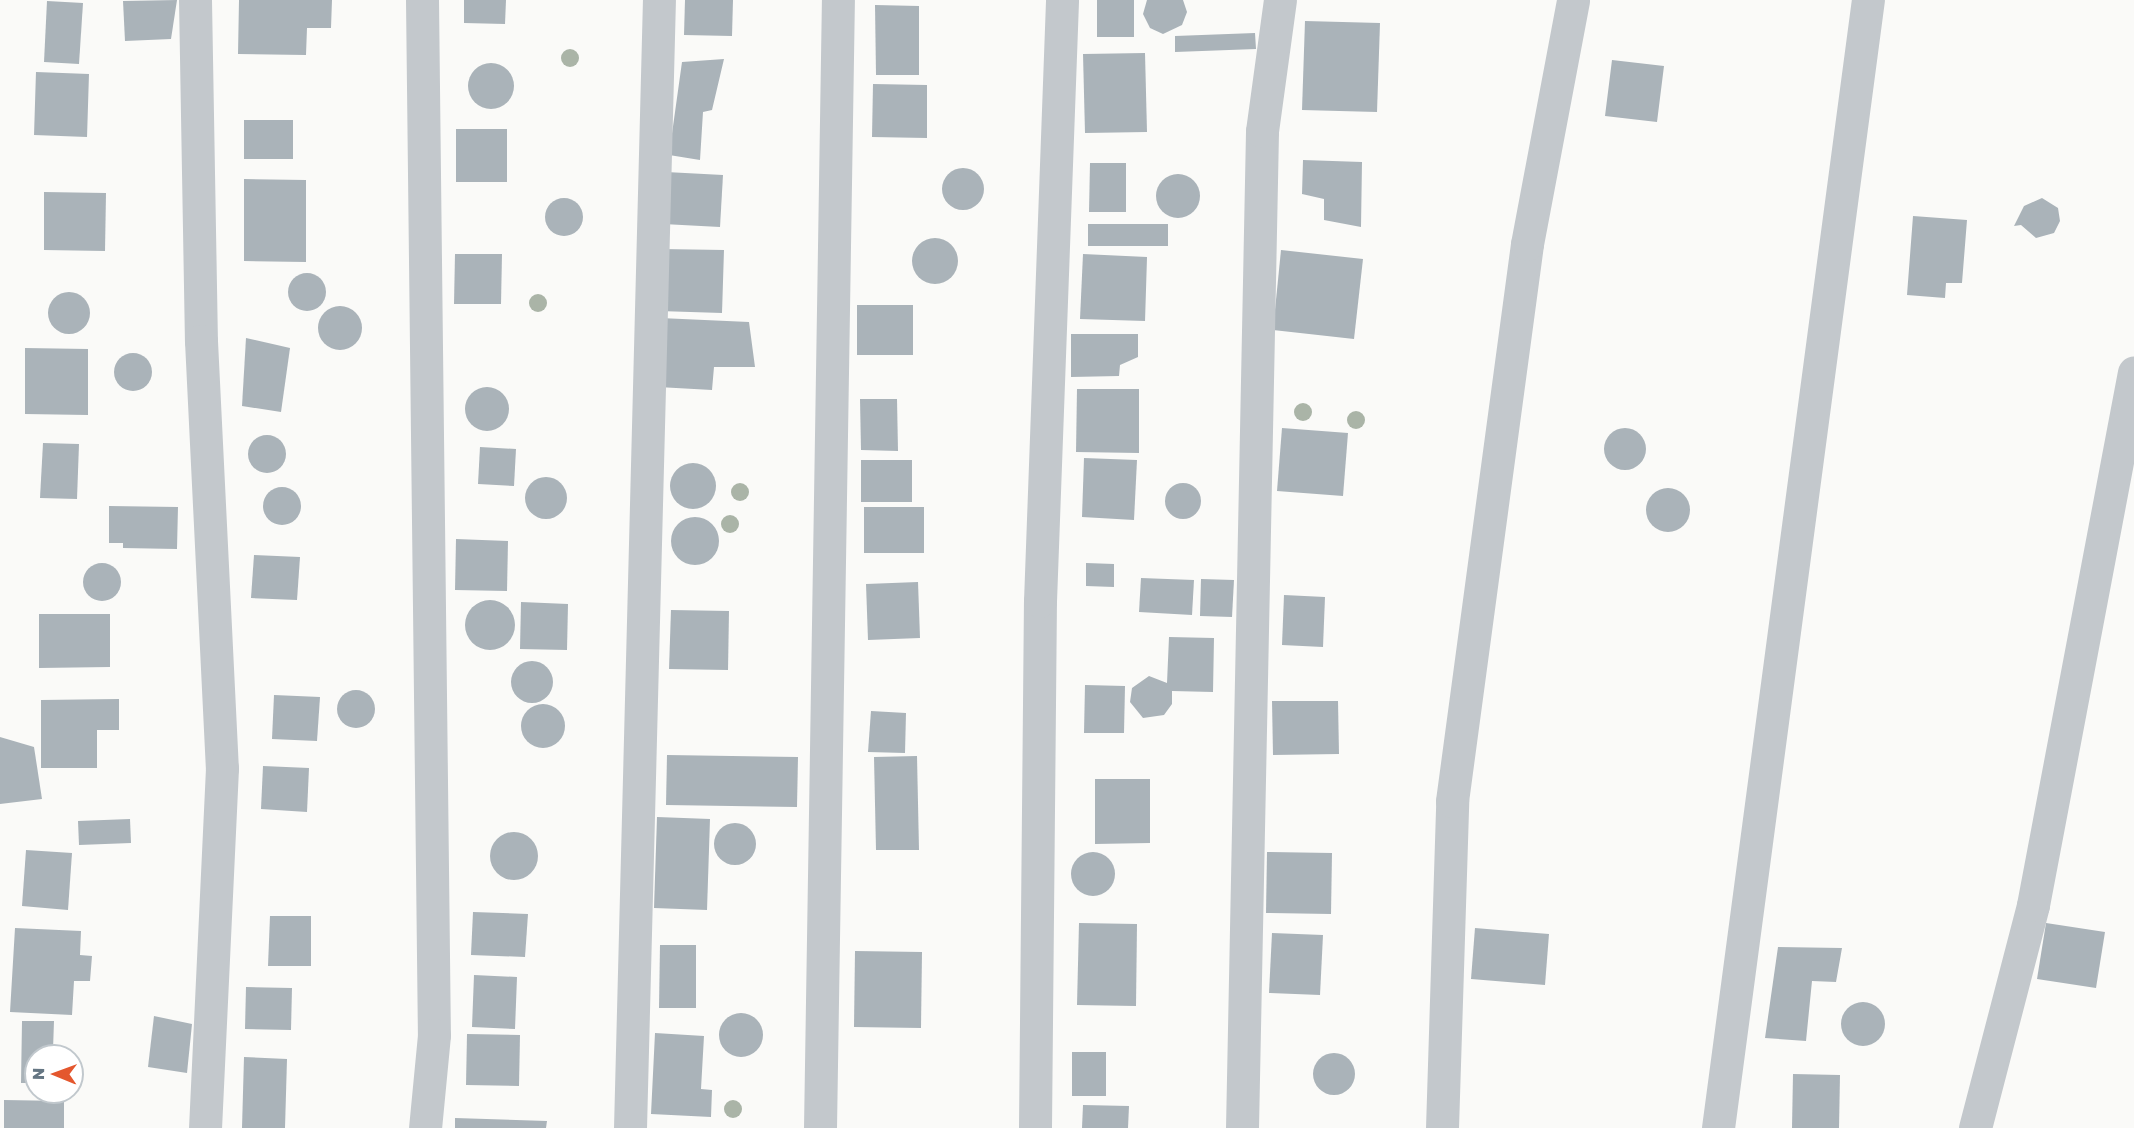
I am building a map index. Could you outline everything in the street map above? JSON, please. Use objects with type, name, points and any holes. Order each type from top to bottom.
[{"type":"street","points":[[195,0],[201,341],[222,768],[205,1128]]},
{"type":"street","points":[[422,0],[434,1035],[425,1128]]},
{"type":"street","points":[[630,1128],[659,0]]},
{"type":"street","points":[[820,1128],[838,0]]},
{"type":"street","points":[[1035,1128],[1040,601],[1062,0]]},
{"type":"street","points":[[1242,1128],[1263,131],[1280,0]]},
{"type":"street","points":[[1442,1128],[1452,801],[1527,244],[1573,0]]},
{"type":"street","points":[[1718,1128],[1868,0]]},
{"type":"street","points":[[1974,1128],[2033,905],[2134,372]]},
{"type":"building","points":[[177,0],[171,39],[125,41],[123,1]]},
{"type":"building","points":[[239,0],[332,0],[331,28],[307,28],[306,55],[238,54]]},
{"type":"building","points":[[464,0],[506,0],[505,24],[464,23]]},
{"type":"building","points":[[685,0],[733,0],[732,36],[684,35]]},
{"type":"building","points":[[1097,0],[1134,0],[1134,37],[1097,37]]},
{"type":"building","points":[[1147,0],[1183,0],[1187,12],[1182,25],[1163,34],[1150,28],[1143,14]]},
{"type":"building","points":[[47,1],[83,3],[79,64],[44,62]]},
{"type":"building","points":[[875,5],[919,6],[919,75],[876,75]]},
{"type":"building","points":[[1305,21],[1380,23],[1377,112],[1302,110]]},
{"type":"building","points":[[1255,33],[1256,49],[1175,52],[1175,36]]},
{"type":"building","points":[[1145,53],[1147,132],[1085,133],[1083,54]]},
{"type":"building","points":[[724,59],[712,110],[703,112],[700,160],[669,155],[682,62]]},
{"type":"building","points":[[1612,60],[1664,66],[1657,122],[1605,116]]},
{"type":"building","points":[[491,63],[507,70],[514,86],[507,102],[491,109],[475,102],[468,86],[475,70]]},
{"type":"building","points":[[36,72],[89,74],[87,137],[34,135]]},
{"type":"building","points":[[873,84],[927,85],[927,138],[872,137]]},
{"type":"building","points":[[244,120],[293,120],[293,159],[244,159]]},
{"type":"building","points":[[456,129],[507,129],[507,182],[456,182]]},
{"type":"building","points":[[1303,160],[1362,162],[1361,227],[1324,220],[1324,199],[1302,194]]},
{"type":"building","points":[[1090,163],[1126,163],[1126,212],[1089,212]]},
{"type":"building","points":[[963,168],[978,174],[984,189],[978,204],[963,210],[948,204],[942,189],[948,174]]},
{"type":"building","points":[[666,172],[723,175],[720,227],[663,224]]},
{"type":"building","points":[[1178,174],[1194,180],[1200,196],[1194,212],[1178,218],[1162,212],[1156,196],[1162,180]]},
{"type":"building","points":[[244,179],[306,180],[306,262],[244,261]]},
{"type":"building","points":[[44,192],[106,193],[105,251],[44,250]]},
{"type":"building","points":[[564,198],[577,204],[583,217],[577,230],[564,236],[551,230],[545,217],[551,204]]},
{"type":"building","points":[[2042,198],[2058,208],[2060,221],[2054,233],[2036,238],[2021,225],[2014,226],[2024,206]]},
{"type":"building","points":[[1913,216],[1967,220],[1962,283],[1946,283],[1945,298],[1907,295]]},
{"type":"building","points":[[1088,224],[1168,224],[1168,246],[1088,246]]},
{"type":"building","points":[[935,238],[951,245],[958,261],[951,277],[935,284],[919,277],[912,261],[919,245]]},
{"type":"building","points":[[661,249],[724,250],[722,313],[659,311]]},
{"type":"building","points":[[1281,250],[1363,259],[1354,339],[1273,330]]},
{"type":"building","points":[[455,254],[502,254],[501,304],[454,304]]},
{"type":"building","points":[[1083,254],[1147,257],[1145,321],[1080,319]]},
{"type":"building","points":[[307,273],[321,278],[326,292],[321,306],[307,311],[293,306],[288,292],[293,278]]},
{"type":"building","points":[[69,292],[77,293],[84,298],[89,305],[89,321],[84,328],[77,333],[69,334],[61,333],[54,328],[49,321],[48,313],[49,305],[54,298],[61,293]]},
{"type":"building","points":[[857,305],[913,305],[913,355],[857,355]]},
{"type":"building","points":[[340,306],[356,312],[362,328],[356,344],[340,350],[324,344],[318,328],[324,312]]},
{"type":"building","points":[[660,318],[749,322],[755,367],[714,367],[712,390],[658,387]]},
{"type":"building","points":[[1071,334],[1138,334],[1138,357],[1120,365],[1119,376],[1071,377]]},
{"type":"building","points":[[246,338],[290,348],[281,412],[242,406]]},
{"type":"building","points":[[25,348],[88,349],[88,415],[25,414]]},
{"type":"building","points":[[133,353],[146,359],[152,372],[146,385],[133,391],[120,385],[114,372],[120,359]]},
{"type":"building","points":[[487,387],[502,394],[509,409],[502,424],[487,431],[472,424],[465,409],[472,394]]},
{"type":"building","points":[[1077,389],[1139,389],[1139,453],[1076,452]]},
{"type":"building","points":[[860,399],[897,399],[898,451],[861,450]]},
{"type":"building","points":[[1282,428],[1348,433],[1343,496],[1277,491]]},
{"type":"building","points":[[1625,428],[1633,429],[1640,434],[1645,441],[1645,457],[1640,464],[1633,469],[1625,470],[1617,469],[1610,464],[1605,457],[1604,449],[1605,441],[1610,434],[1617,429]]},
{"type":"building","points":[[267,435],[280,441],[286,454],[280,467],[267,473],[254,467],[248,454],[254,441]]},
{"type":"building","points":[[43,443],[79,444],[77,499],[40,498]]},
{"type":"building","points":[[480,447],[516,449],[514,486],[478,484]]},
{"type":"building","points":[[1084,458],[1137,460],[1134,520],[1082,517]]},
{"type":"building","points":[[861,460],[912,460],[912,502],[861,502]]},
{"type":"building","points":[[693,463],[702,464],[710,469],[715,477],[715,495],[710,503],[702,508],[693,509],[684,508],[676,503],[671,495],[670,486],[671,477],[676,469],[684,464]]},
{"type":"building","points":[[546,477],[554,478],[561,483],[566,490],[566,506],[561,513],[554,518],[546,519],[538,518],[531,513],[526,506],[525,498],[526,490],[531,483],[538,478]]},
{"type":"building","points":[[1183,483],[1196,488],[1201,501],[1196,514],[1183,519],[1170,514],[1165,501],[1170,488]]},
{"type":"building","points":[[282,487],[295,493],[301,506],[295,519],[282,525],[269,519],[263,506],[269,493]]},
{"type":"building","points":[[1668,488],[1684,494],[1690,510],[1684,526],[1668,532],[1652,526],[1646,510],[1652,494]]},
{"type":"building","points":[[109,506],[178,507],[177,549],[123,548],[123,543],[109,543]]},
{"type":"building","points":[[864,507],[924,507],[924,553],[864,553]]},
{"type":"building","points":[[695,517],[712,524],[719,541],[712,558],[695,565],[678,558],[671,541],[678,524]]},
{"type":"building","points":[[456,539],[508,541],[507,591],[455,590]]},
{"type":"building","points":[[254,555],[300,557],[297,600],[251,598]]},
{"type":"building","points":[[102,563],[115,569],[121,582],[115,595],[102,601],[89,595],[83,582],[89,569]]},
{"type":"building","points":[[1086,563],[1114,564],[1114,587],[1086,586]]},
{"type":"building","points":[[1141,578],[1194,580],[1192,615],[1139,612]]},
{"type":"building","points":[[1201,579],[1234,580],[1232,617],[1200,616]]},
{"type":"building","points":[[918,582],[920,638],[868,640],[866,584]]},
{"type":"building","points":[[1284,595],[1325,597],[1323,647],[1282,645]]},
{"type":"building","points":[[490,600],[499,602],[510,611],[515,625],[513,634],[504,645],[490,650],[481,648],[470,639],[465,625],[467,616],[476,605]]},
{"type":"building","points":[[521,602],[568,604],[567,650],[520,649]]},
{"type":"building","points":[[671,610],[729,611],[728,670],[669,669]]},
{"type":"building","points":[[39,614],[110,614],[110,667],[39,668]]},
{"type":"building","points":[[1169,637],[1214,638],[1213,692],[1172,691],[1172,704],[1164,715],[1143,718],[1130,702],[1132,688],[1149,676],[1167,683]]},
{"type":"building","points":[[532,661],[547,667],[553,682],[547,697],[532,703],[517,697],[511,682],[517,667]]},
{"type":"building","points":[[1085,685],[1125,686],[1124,733],[1084,733]]},
{"type":"building","points":[[356,690],[369,696],[375,709],[369,722],[356,728],[343,722],[337,709],[343,696]]},
{"type":"building","points":[[274,695],[320,697],[317,741],[272,739]]},
{"type":"building","points":[[119,699],[119,730],[97,730],[97,768],[41,768],[41,700]]},
{"type":"building","points":[[1272,701],[1338,701],[1339,754],[1273,755]]},
{"type":"building","points":[[543,704],[559,710],[565,726],[559,742],[543,748],[527,742],[521,726],[527,710]]},
{"type":"building","points":[[871,711],[906,713],[905,753],[868,752]]},
{"type":"building","points":[[0,737],[34,747],[42,799],[0,804]]},
{"type":"building","points":[[667,755],[798,757],[797,807],[666,805]]},
{"type":"building","points":[[917,756],[919,850],[876,850],[874,757]]},
{"type":"building","points":[[263,766],[309,768],[307,812],[261,809]]},
{"type":"building","points":[[1095,779],[1150,779],[1150,843],[1095,844]]},
{"type":"building","points":[[657,817],[710,819],[707,910],[654,908]]},
{"type":"building","points":[[130,819],[131,843],[79,845],[78,821]]},
{"type":"building","points":[[735,823],[750,829],[756,844],[750,859],[735,865],[720,859],[714,844],[720,829]]},
{"type":"building","points":[[514,832],[531,839],[538,856],[531,873],[514,880],[497,873],[490,856],[497,839]]},
{"type":"building","points":[[26,850],[72,853],[68,910],[22,906]]},
{"type":"building","points":[[1093,852],[1108,859],[1115,874],[1108,889],[1093,896],[1078,889],[1071,874],[1078,859]]},
{"type":"building","points":[[1267,852],[1332,853],[1331,914],[1266,913]]},
{"type":"building","points":[[473,912],[528,914],[525,957],[471,955]]},
{"type":"building","points":[[270,916],[311,916],[311,966],[268,966]]},
{"type":"building","points":[[1079,923],[1137,924],[1136,1006],[1077,1005]]},
{"type":"building","points":[[2046,923],[2105,932],[2096,988],[2037,979]]},
{"type":"building","points":[[15,928],[81,931],[80,955],[92,956],[90,981],[74,981],[72,1015],[10,1012]]},
{"type":"building","points":[[1475,928],[1549,934],[1545,985],[1471,979]]},
{"type":"building","points":[[1272,933],[1323,935],[1320,995],[1269,993]]},
{"type":"building","points":[[660,945],[696,945],[696,1008],[659,1008]]},
{"type":"building","points":[[1778,947],[1842,948],[1836,982],[1812,981],[1806,1041],[1765,1038]]},
{"type":"building","points":[[855,951],[922,952],[921,1028],[854,1027]]},
{"type":"building","points":[[474,975],[517,977],[515,1029],[472,1027]]},
{"type":"building","points":[[246,987],[292,988],[291,1030],[245,1029]]},
{"type":"building","points":[[1863,1002],[1879,1008],[1885,1024],[1879,1040],[1863,1046],[1847,1040],[1841,1024],[1847,1008]]},
{"type":"building","points":[[741,1013],[756,1020],[763,1035],[756,1050],[741,1057],[726,1050],[719,1035],[726,1020]]},
{"type":"building","points":[[154,1016],[192,1024],[187,1073],[148,1067]]},
{"type":"building","points":[[22,1021],[54,1021],[53,1044],[24,1044],[24,1083],[21,1083]]},
{"type":"building","points":[[655,1033],[704,1036],[701,1089],[712,1090],[711,1117],[651,1114]]},
{"type":"building","points":[[467,1034],[520,1035],[519,1086],[466,1085]]},
{"type":"building","points":[[1072,1052],[1106,1052],[1106,1096],[1072,1096]]},
{"type":"building","points":[[1334,1053],[1349,1059],[1355,1074],[1349,1089],[1334,1095],[1319,1089],[1313,1074],[1319,1059]]},
{"type":"building","points":[[244,1057],[287,1059],[285,1128],[242,1128]]},
{"type":"building","points":[[1793,1074],[1840,1075],[1839,1128],[1792,1128]]},
{"type":"building","points":[[4,1100],[24,1100],[24,1104],[64,1104],[64,1128],[4,1128]]},
{"type":"building","points":[[1083,1105],[1129,1106],[1128,1128],[1082,1128]]},
{"type":"building","points":[[455,1118],[547,1121],[546,1128],[455,1128]]}]
